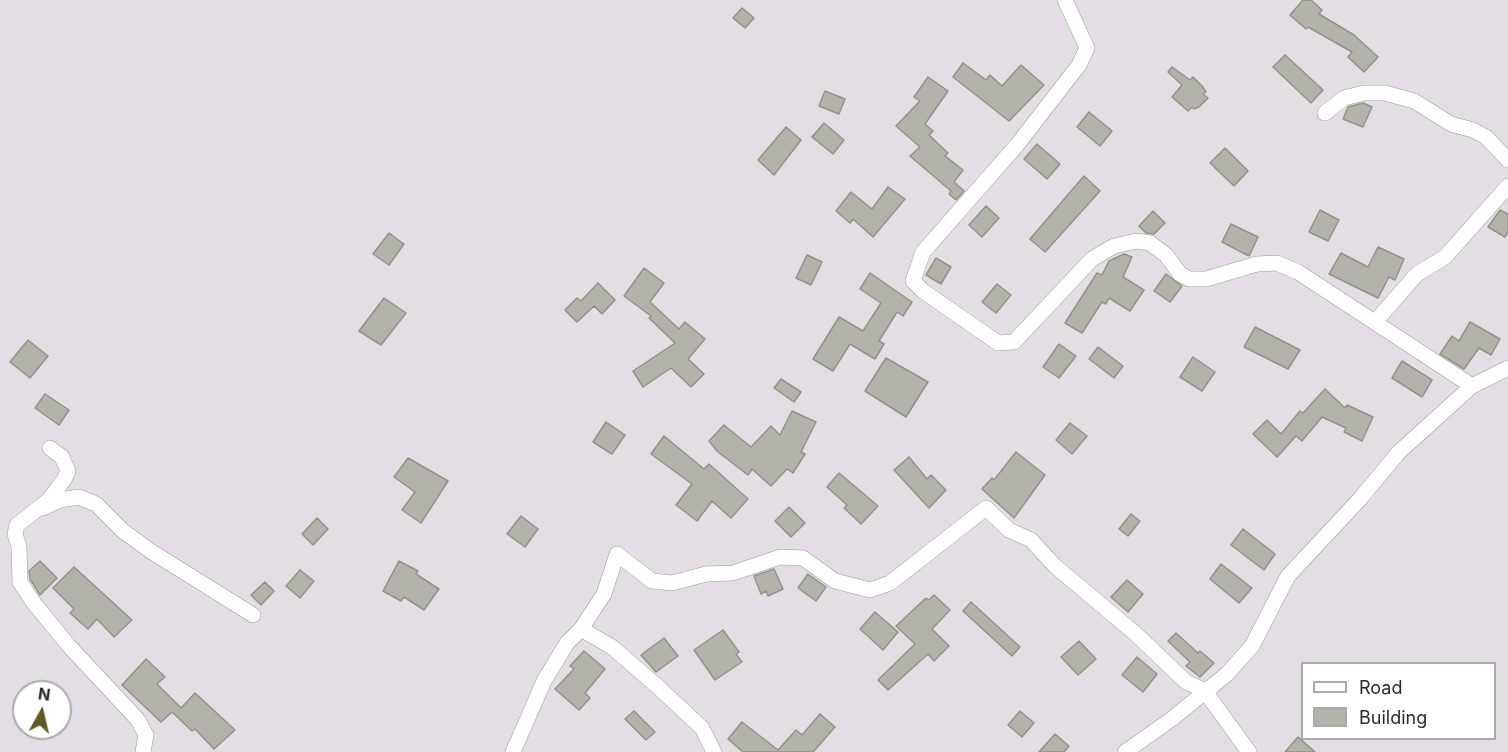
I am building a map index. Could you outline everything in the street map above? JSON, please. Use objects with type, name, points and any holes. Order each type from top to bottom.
[{"type":"street","points":[[1065,0],[1087,48],[1079,64],[1017,145],[923,252],[913,281],[923,291],[998,343],[1014,342],[1092,259],[1114,246],[1136,241],[1150,243],[1166,255],[1180,274],[1189,279],[1206,279],[1257,264],[1277,263],[1298,272],[1472,386]]},
{"type":"street","points":[[1325,113],[1344,98],[1364,93],[1384,93],[1414,101],[1451,124],[1486,136],[1508,160]]},
{"type":"street","points":[[1375,322],[1417,274],[1445,257],[1508,186]]},
{"type":"street","points":[[1125,752],[1173,718],[1204,690],[1227,674],[1252,646],[1288,576],[1359,500],[1399,452],[1472,386],[1508,368]]},
{"type":"street","points":[[35,512],[60,485],[68,471],[62,458],[50,448]]},
{"type":"street","points":[[143,752],[146,735],[138,720],[46,619],[20,582],[20,547],[15,534],[17,525],[35,512],[60,500],[79,497],[96,504],[123,531],[152,552],[253,615]]},
{"type":"street","points":[[513,752],[544,681],[567,643],[581,629],[604,594],[617,554],[652,581],[672,583],[706,574],[733,573],[780,557],[803,558],[835,582],[870,590],[890,583],[986,508],[1009,530],[1031,540],[1055,566],[1137,635],[1186,682],[1204,690],[1249,752]]},
{"type":"street","points":[[581,629],[612,648],[666,694],[702,728],[714,752]]},
{"type":"building","points":[[1303,0],[1311,0],[1322,10],[1319,14],[1354,35],[1378,57],[1364,72],[1348,57],[1352,52],[1308,27],[1306,29],[1290,15]]},
{"type":"building","points":[[742,8],[754,18],[745,28],[733,18]]},
{"type":"building","points":[[1285,55],[1323,90],[1311,103],[1273,67]]},
{"type":"building","points":[[963,63],[986,80],[990,75],[1002,86],[1021,65],[1044,85],[1009,121],[953,77]]},
{"type":"building","points":[[1172,67],[1190,80],[1193,77],[1202,86],[1206,92],[1203,94],[1208,98],[1199,107],[1194,109],[1192,107],[1188,111],[1172,97],[1182,85],[1168,72]]},
{"type":"building","points":[[928,77],[948,91],[925,124],[933,131],[929,135],[948,153],[945,156],[963,170],[954,182],[964,191],[956,200],[949,194],[951,191],[910,156],[920,147],[896,126],[920,101],[914,97]]},
{"type":"building","points":[[825,91],[845,99],[839,114],[819,106]]},
{"type":"building","points":[[1363,103],[1372,107],[1363,127],[1343,119],[1348,107]]},
{"type":"building","points":[[1089,112],[1112,131],[1100,146],[1077,127]]},
{"type":"building","points":[[824,123],[844,140],[833,154],[812,137]]},
{"type":"building","points":[[786,127],[801,140],[774,175],[758,160]]},
{"type":"building","points":[[1037,144],[1060,164],[1047,179],[1024,159]]},
{"type":"building","points":[[1225,148],[1248,171],[1234,186],[1210,163]]},
{"type":"building","points":[[1084,176],[1100,191],[1045,252],[1030,239]]},
{"type":"building","points":[[888,187],[905,199],[873,237],[853,219],[850,223],[836,211],[851,192],[872,209]]},
{"type":"building","points":[[986,206],[999,218],[982,237],[969,225]]},
{"type":"building","points":[[1320,210],[1339,220],[1328,241],[1309,232]]},
{"type":"building","points":[[1500,210],[1508,214],[1508,232],[1505,237],[1488,227]]},
{"type":"building","points":[[1153,211],[1165,223],[1154,234],[1146,233],[1139,226]]},
{"type":"building","points":[[1231,224],[1258,237],[1249,256],[1222,242]]},
{"type":"building","points":[[389,233],[404,244],[389,265],[373,254]]},
{"type":"building","points":[[1378,247],[1404,259],[1395,280],[1389,277],[1378,298],[1329,274],[1341,253],[1368,267]]},
{"type":"building","points":[[1124,254],[1132,257],[1123,277],[1144,290],[1130,311],[1109,298],[1106,304],[1102,302],[1082,333],[1065,323],[1097,273],[1102,275],[1109,261]]},
{"type":"building","points":[[807,255],[822,262],[811,285],[796,278]]},
{"type":"building","points":[[936,258],[951,267],[941,284],[926,275]]},
{"type":"building","points":[[644,268],[664,283],[650,302],[679,329],[685,322],[705,339],[688,359],[704,374],[691,387],[671,368],[643,387],[633,371],[675,343],[649,318],[651,316],[624,296]]},
{"type":"building","points":[[870,273],[912,302],[903,316],[897,312],[879,341],[884,344],[875,359],[850,344],[833,371],[813,359],[839,317],[863,331],[881,303],[860,289]]},
{"type":"building","points":[[1166,274],[1182,286],[1170,302],[1154,291]]},
{"type":"building","points":[[598,283],[615,300],[602,314],[594,306],[577,322],[565,310],[577,298],[581,301]]},
{"type":"building","points":[[997,284],[1011,295],[996,313],[982,302]]},
{"type":"building","points":[[384,298],[406,313],[381,345],[359,331]]},
{"type":"building","points":[[1470,322],[1500,339],[1491,355],[1479,348],[1464,369],[1440,354],[1452,336],[1459,341]]},
{"type":"building","points":[[1255,327],[1300,350],[1288,369],[1244,347]]},
{"type":"building","points":[[28,340],[48,356],[30,378],[10,362]]},
{"type":"building","points":[[1059,344],[1076,356],[1059,378],[1043,367]]},
{"type":"building","points":[[1098,347],[1123,366],[1114,378],[1089,359]]},
{"type":"building","points":[[1193,357],[1215,372],[1202,391],[1180,377]]},
{"type":"building","points":[[886,358],[928,382],[906,417],[865,391]]},
{"type":"building","points":[[1402,361],[1432,380],[1422,397],[1392,378]]},
{"type":"building","points":[[781,379],[801,392],[794,402],[774,388]]},
{"type":"building","points":[[1325,389],[1345,408],[1347,405],[1373,417],[1362,441],[1344,432],[1346,428],[1322,417],[1302,441],[1296,436],[1277,457],[1253,434],[1267,420],[1281,434],[1300,411],[1303,413]]},
{"type":"building","points":[[45,394],[69,410],[59,425],[35,408]]},
{"type":"building","points":[[792,411],[816,422],[801,452],[805,454],[793,473],[787,469],[771,486],[752,469],[748,475],[718,452],[709,441],[724,425],[751,447],[771,426],[780,435]]},
{"type":"building","points":[[606,422],[625,435],[612,454],[593,442]]},
{"type":"building","points":[[1070,423],[1087,436],[1072,454],[1056,440]]},
{"type":"building","points":[[664,436],[704,469],[709,464],[748,499],[731,518],[712,501],[697,521],[676,505],[692,484],[651,454]]},
{"type":"building","points":[[1016,452],[1045,475],[1014,518],[982,489],[992,478],[994,480]]},
{"type":"building","points":[[909,457],[927,479],[931,475],[946,490],[929,508],[894,470]]},
{"type":"building","points":[[408,458],[448,481],[421,523],[402,510],[415,492],[394,477]]},
{"type":"building","points":[[839,473],[878,506],[861,524],[844,508],[847,505],[827,487]]},
{"type":"building","points":[[789,507],[805,523],[791,537],[775,521]]},
{"type":"building","points":[[1131,514],[1140,521],[1128,536],[1119,529]]},
{"type":"building","points":[[521,516],[538,529],[525,547],[507,534]]},
{"type":"building","points":[[317,518],[328,529],[313,545],[302,534]]},
{"type":"building","points":[[1243,529],[1275,554],[1264,570],[1231,545]]},
{"type":"building","points":[[40,561],[57,578],[40,595],[30,579],[29,571]]},
{"type":"building","points":[[399,561],[418,571],[416,574],[439,589],[424,610],[404,597],[401,601],[383,591]]},
{"type":"building","points":[[1221,564],[1252,588],[1239,603],[1210,579]]},
{"type":"building","points":[[74,567],[132,620],[114,637],[97,619],[88,629],[70,613],[74,609],[53,588]]},
{"type":"building","points":[[774,569],[783,589],[768,596],[766,591],[761,594],[754,576]]},
{"type":"building","points":[[300,570],[314,581],[300,598],[286,586]]},
{"type":"building","points":[[808,574],[826,587],[816,601],[798,588]]},
{"type":"building","points":[[1127,580],[1143,594],[1128,612],[1111,597]]},
{"type":"building","points":[[265,582],[274,591],[261,605],[251,595]]},
{"type":"building","points":[[934,595],[950,610],[932,629],[949,646],[934,661],[928,654],[888,690],[878,680],[915,644],[896,626],[926,598],[929,600]]},
{"type":"building","points":[[971,602],[1020,647],[1012,656],[963,611]]},
{"type":"building","points":[[875,612],[898,632],[883,650],[860,629]]},
{"type":"building","points":[[723,630],[739,652],[736,654],[742,662],[715,680],[694,650]]},
{"type":"building","points":[[1176,633],[1198,653],[1200,651],[1214,663],[1200,677],[1186,666],[1190,662],[1168,641]]},
{"type":"building","points":[[664,638],[678,656],[656,672],[641,655]]},
{"type":"building","points":[[1079,641],[1096,659],[1078,675],[1061,657]]},
{"type":"building","points":[[584,651],[605,669],[585,693],[590,698],[579,710],[555,689],[574,669],[570,666]]},
{"type":"building","points":[[1137,657],[1157,674],[1143,692],[1122,675]]},
{"type":"building","points":[[146,659],[165,677],[157,684],[181,708],[195,693],[235,730],[214,749],[195,729],[192,731],[172,712],[161,722],[122,685]]},
{"type":"building","points":[[634,711],[655,732],[646,740],[625,719]]},
{"type":"building","points":[[1020,711],[1034,723],[1022,737],[1008,725]]},
{"type":"building","points":[[820,714],[835,727],[813,752],[743,752],[728,739],[742,722],[778,750],[796,730],[802,735]]},
{"type":"building","points":[[1055,734],[1069,746],[1064,752],[1039,752]]},
{"type":"building","points":[[1298,737],[1315,752],[1285,752]]}]
